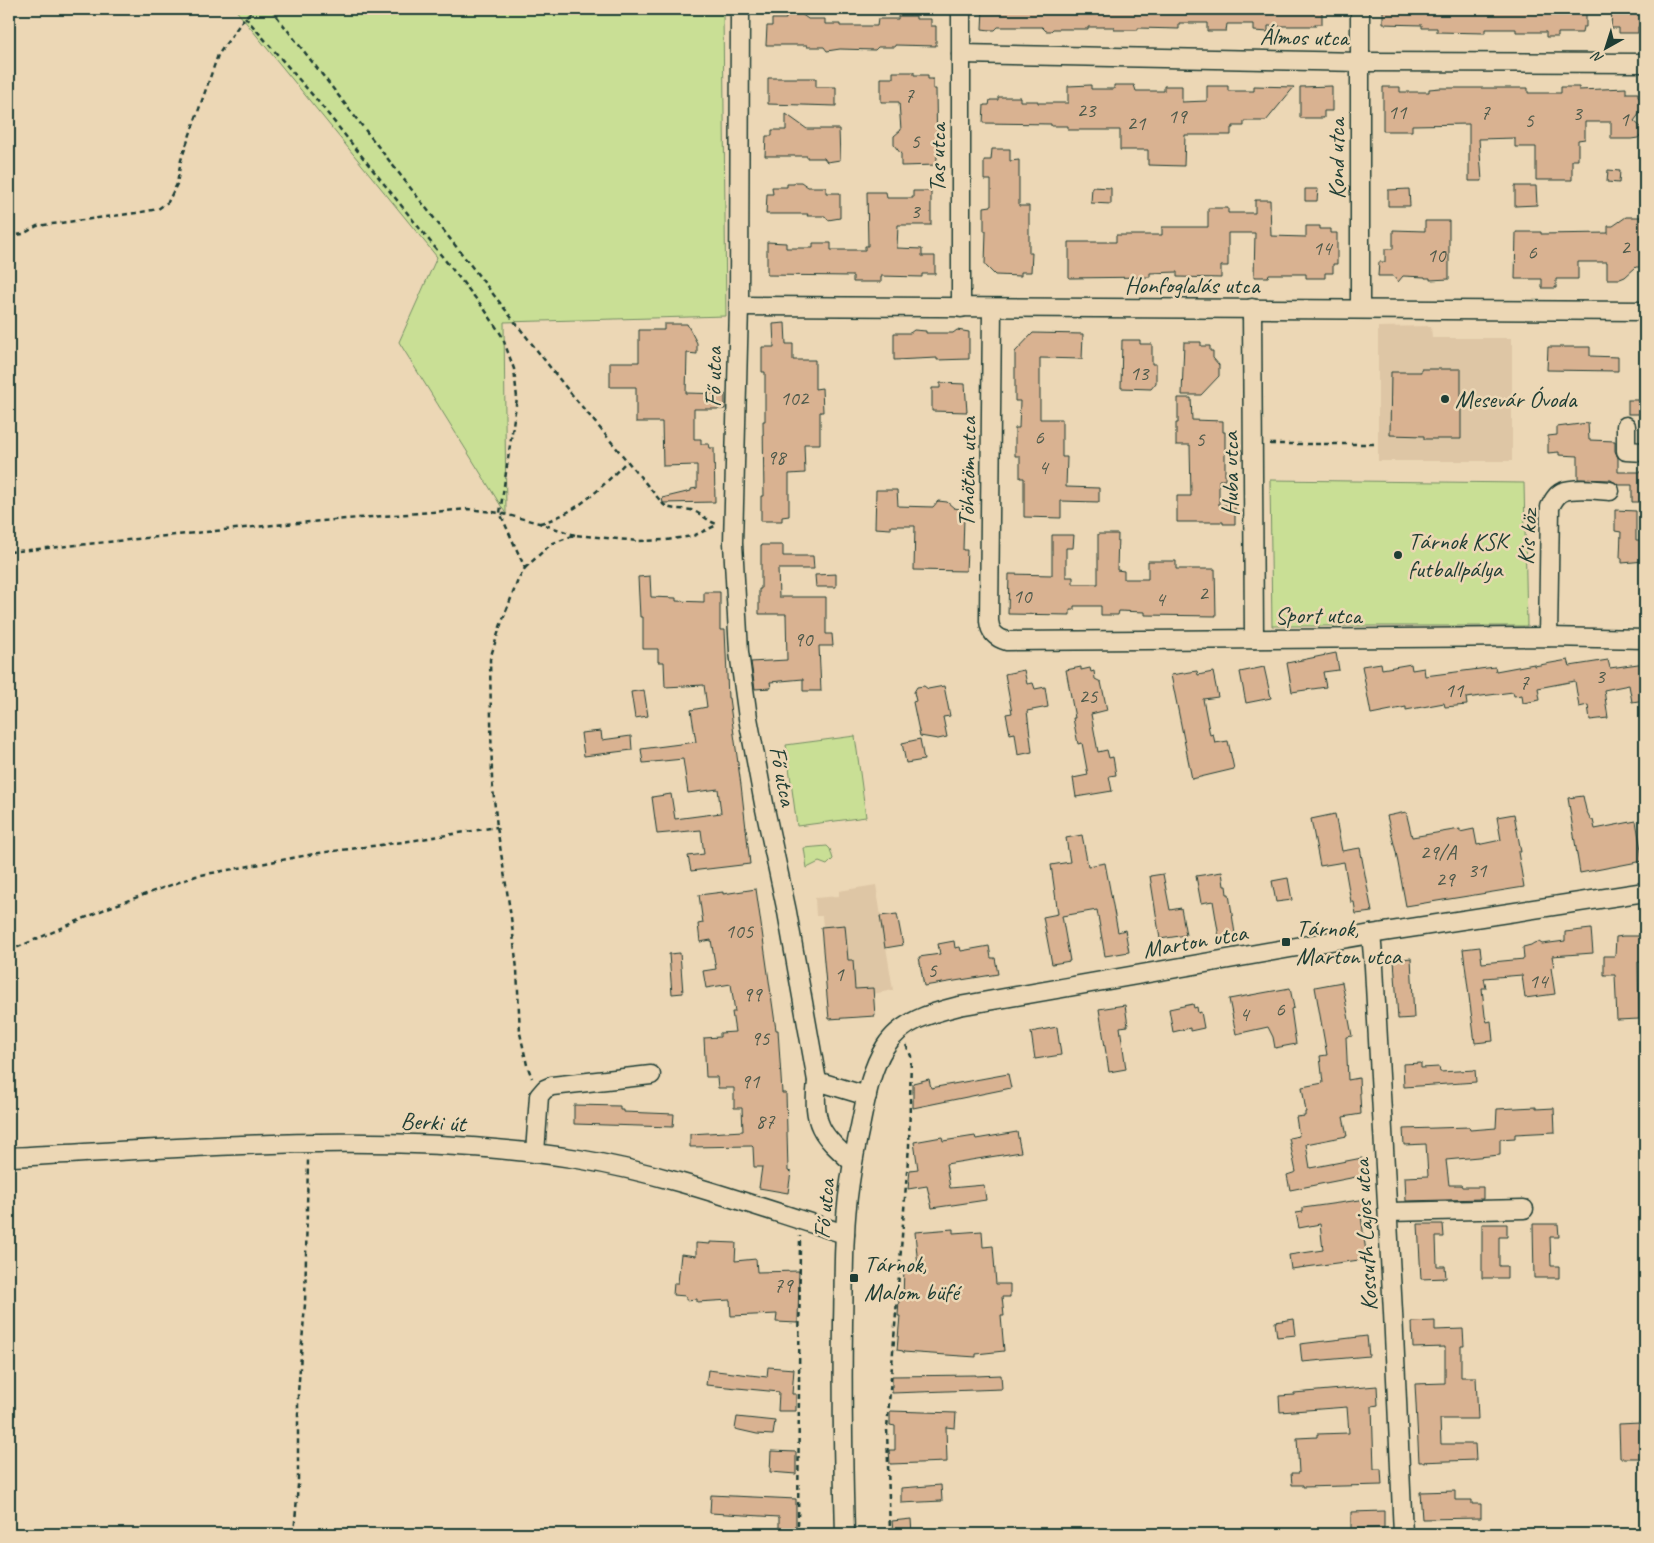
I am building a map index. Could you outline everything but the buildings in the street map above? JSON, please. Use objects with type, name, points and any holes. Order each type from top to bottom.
[{"type":"street","name":"Fő utca","points":[[740,9],[738,306],[733,543],[739,652],[748,718],[787,912],[817,1081],[815,1103],[817,1118],[823,1134],[852,1162],[844,1234],[842,1398],[845,1534]]},
{"type":"street","name":"Tas utca","points":[[961,9],[961,308]]},
{"type":"street","name":"Kond utca","points":[[1360,9],[1360,309]]},
{"type":"street","name":"Álmos utca","points":[[962,54],[1360,62],[1645,63]]},
{"type":"street","name":"Honfoglalás utca","points":[[738,306],[992,309],[1252,308],[1645,311]]},
{"type":"street","name":"Huba utca","points":[[1252,308],[1254,639]]},
{"type":"street","name":"Töhötöm utca","points":[[992,309],[989,620],[993,634]]},
{"type":"street","points":[[1626,426],[1626,451],[1645,452]]},
{"type":"street","name":"Kis köz","points":[[1548,637],[1550,507],[1554,498],[1562,492],[1572,490],[1610,491]]},
{"type":"street","name":"Sport utca","points":[[993,634],[1007,641],[1645,638]]},
{"type":"street","name":"Marton utca","points":[[852,1162],[866,1096],[876,1065],[885,1046],[898,1031],[932,1013],[959,1006],[1371,934],[1645,892]]},
{"type":"street","name":"Kossuth Lajos utca","points":[[1371,934],[1388,1212],[1403,1534]]},
{"type":"street","points":[[534,1153],[539,1096],[545,1089],[552,1086],[651,1075]]},
{"type":"street","points":[[817,1081],[866,1096]]},
{"type":"street","name":"Berki út","points":[[9,1157],[308,1143],[466,1146],[534,1153],[638,1172],[679,1182],[844,1234]]},
{"type":"street","points":[[1388,1212],[1524,1209]]},
{"type":"path","points":[[9,236],[23,234],[37,226],[158,209],[168,202],[177,184],[181,160],[218,55],[245,17],[254,9]]},
{"type":"path","points":[[9,552],[468,509],[500,513],[539,523],[574,535],[639,541],[693,536],[718,524],[690,510],[667,508],[564,385],[271,9]]},
{"type":"path","points":[[245,17],[316,99],[393,194],[485,310],[502,336],[514,369],[517,398],[500,513],[525,568]]},
{"type":"path","points":[[1253,442],[1276,445],[1375,444]]},
{"type":"path","points":[[539,523],[560,516],[580,505],[598,491],[627,461]]},
{"type":"path","points":[[539,1096],[527,1065],[520,1033],[517,969],[492,778],[490,659],[518,580],[525,568],[551,544],[574,535]]},
{"type":"path","points":[[9,951],[110,907],[196,876],[319,853],[498,827]]},
{"type":"path","points":[[890,1534],[887,1429],[909,1146],[911,1074],[911,1056],[898,1031]]},
{"type":"path","points":[[294,1534],[298,1485],[298,1393],[304,1323],[308,1143]]},
{"type":"path","points":[[798,1534],[801,1220]]},
{"type":"shaded area","name":"Mesevár Óvoda","points":[[1431,326],[1432,338],[1512,338],[1512,461],[1378,461],[1378,327]]},
{"type":"shaded area","points":[[876,885],[893,990],[873,994],[875,1016],[829,1019],[821,927],[823,927],[822,916],[816,916],[815,898],[839,896],[839,891]]},
{"type":"green space","points":[[235,9],[723,9],[726,316],[504,322],[506,514],[399,342],[437,257]]},
{"type":"green space","name":"Tárnok KSK futballpálya","points":[[1270,480],[1524,483],[1527,626],[1272,626]]},
{"type":"green space","points":[[855,736],[866,817],[797,826],[786,745]]},
{"type":"green space","points":[[827,846],[833,859],[827,865],[819,862],[807,868],[804,848]]},
{"type":"place","name":"Mesevár Óvoda","points":[[1445,399]]},
{"type":"place","name":"Tárnok KSK futballpálya","points":[[1398,555]]},
{"type":"place","name":"Tárnok, Marton utca","points":[[1286,942]]},
{"type":"place","name":"Tárnok, Malom büfé","points":[[854,1278]]}]
